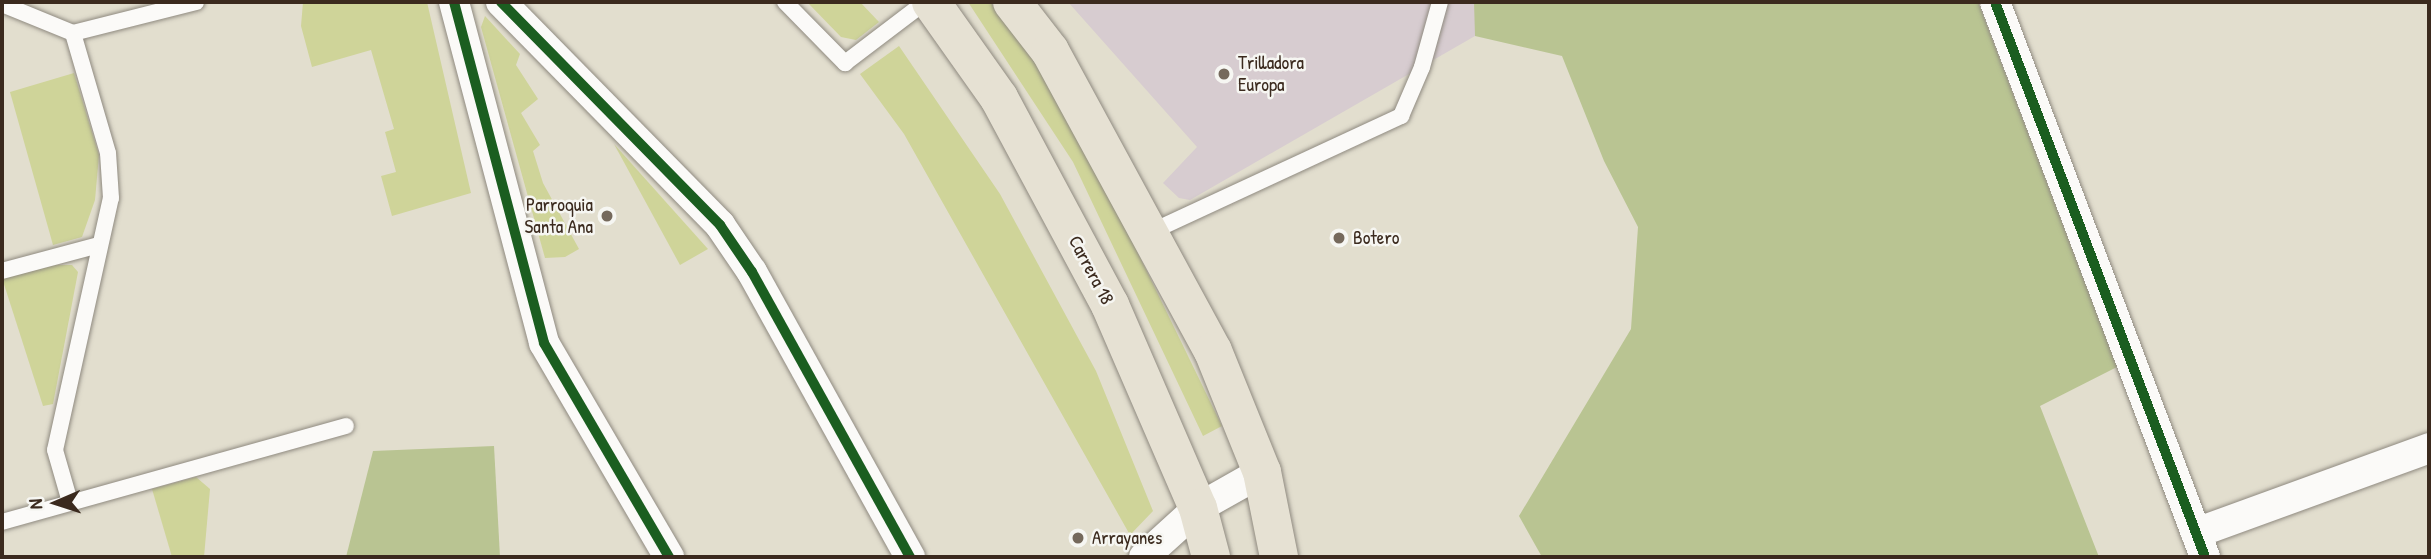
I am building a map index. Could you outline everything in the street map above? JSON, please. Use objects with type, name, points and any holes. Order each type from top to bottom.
[{"type":"main road","name":"Carrera 18","points":[[931,2],[999,98],[1110,305],[1198,508],[1211,557]]},
{"type":"main road","points":[[1012,2],[1050,51],[1151,232],[1213,351],[1262,472],[1279,557]]},
{"type":"street","points":[[454,2],[544,343],[668,557]]},
{"type":"street","points":[[501,2],[720,225],[752,272],[910,557]]},
{"type":"street","points":[[1995,2],[2201,545],[2429,448]]},
{"type":"street","points":[[1144,557],[1198,508],[1262,472]]},
{"type":"lane","points":[[2,4],[73,33],[196,2]]},
{"type":"lane","points":[[785,2],[845,63],[925,2]]},
{"type":"lane","points":[[1151,232],[1401,116],[1422,67],[1440,2]]},
{"type":"lane","points":[[71,502],[55,450],[111,198],[108,153],[73,33]]},
{"type":"lane","points":[[2,271],[99,245]]},
{"type":"lane","points":[[2,522],[346,426]]},
{"type":"shaded area","name":"Trilladora Europa","points":[[1068,2],[1547,2],[1475,36],[1190,200],[1179,198],[1163,183],[1197,147]]},
{"type":"green space","points":[[303,2],[427,2],[471,193],[392,216],[381,176],[396,172],[385,132],[394,129],[371,50],[312,67],[301,26]]},
{"type":"green space","points":[[807,2],[860,2],[879,22],[856,40],[841,37]]},
{"type":"green space","points":[[968,2],[990,2],[1027,48],[1087,148],[1222,426],[1203,436],[1073,162]]},
{"type":"green space","points":[[1474,2],[1978,2],[2117,367],[2040,406],[2099,557],[1542,557],[1519,516],[1631,329],[1638,227],[1604,161],[1562,56],[1475,36]]},
{"type":"green space","points":[[485,16],[520,54],[516,65],[538,99],[521,113],[540,145],[533,151],[543,183],[579,249],[565,257],[545,258],[481,27]]},
{"type":"green space","points":[[899,46],[1000,194],[1096,371],[1153,511],[1130,535],[904,134],[860,74]]},
{"type":"green space","points":[[74,73],[99,155],[95,200],[82,237],[53,245],[10,92]]},
{"type":"green space","points":[[614,144],[708,249],[680,265]]},
{"type":"green space","points":[[56,265],[72,265],[78,272],[53,404],[43,406],[2,278]]},
{"type":"green space","points":[[494,446],[500,557],[346,557],[373,451]]},
{"type":"green space","points":[[196,477],[210,489],[204,557],[172,557],[152,489]]},
{"type":"cycle path","points":[[454,2],[544,343],[669,557]]},
{"type":"cycle path","points":[[501,2],[720,225],[752,272],[910,557]]},
{"type":"cycle path","points":[[1995,2],[2205,557]]},
{"type":"place","name":"Trilladora Europa","points":[[1224,74]]},
{"type":"place","name":"Parroquia Santa Ana","points":[[607,216]]},
{"type":"place","name":"Botero","points":[[1339,238]]},
{"type":"place","name":"Arrayanes","points":[[1078,538]]}]
